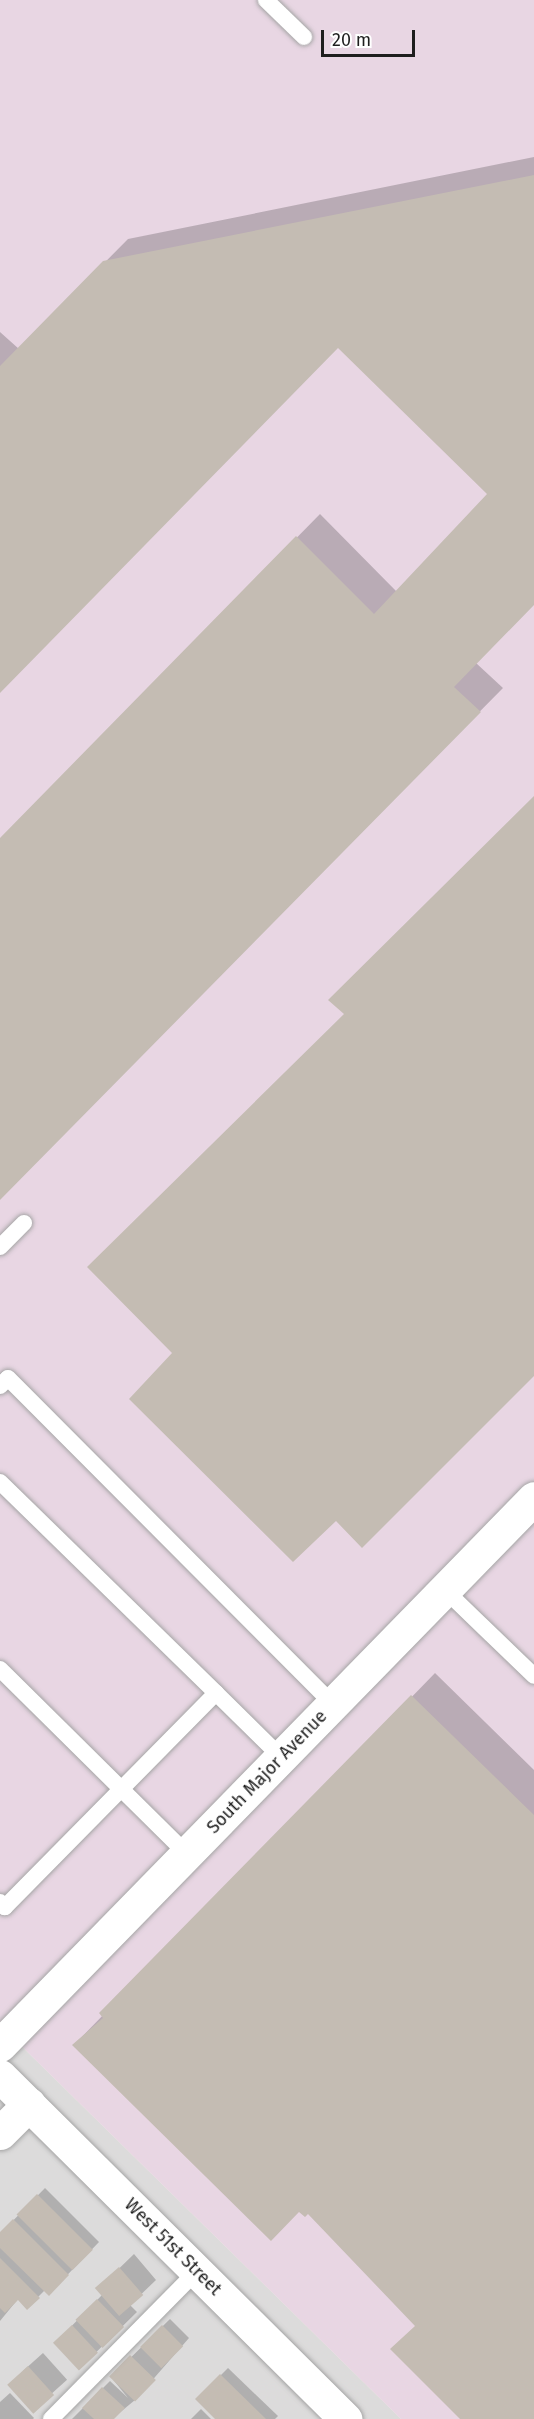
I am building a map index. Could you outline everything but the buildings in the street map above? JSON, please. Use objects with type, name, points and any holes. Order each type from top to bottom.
[{"type":"street","name":"South Major Avenue","points":[[0,2045],[534,1498]]},
{"type":"street","name":"West 51st Street","points":[[0,2076],[346,2419]]},
{"type":"street","points":[[0,2133],[29,2104]]},
{"type":"lane","points":[[266,0],[304,37]]},
{"type":"lane","points":[[0,1247],[24,1223]]},
{"type":"lane","points":[[0,1386],[8,1378],[333,1704]]},
{"type":"lane","points":[[0,1482],[281,1757]]},
{"type":"lane","points":[[444,1589],[534,1676]]},
{"type":"lane","points":[[0,1669],[187,1854]]},
{"type":"lane","points":[[0,1902],[5,1907],[216,1693]]},
{"type":"lane","points":[[51,2419],[197,2271]]},
{"type":"shaded area","points":[[0,0],[534,0],[534,2419],[401,2419],[0,2025]]},
{"type":"shaded area","points":[[0,2025],[401,2419],[0,2419]]}]
